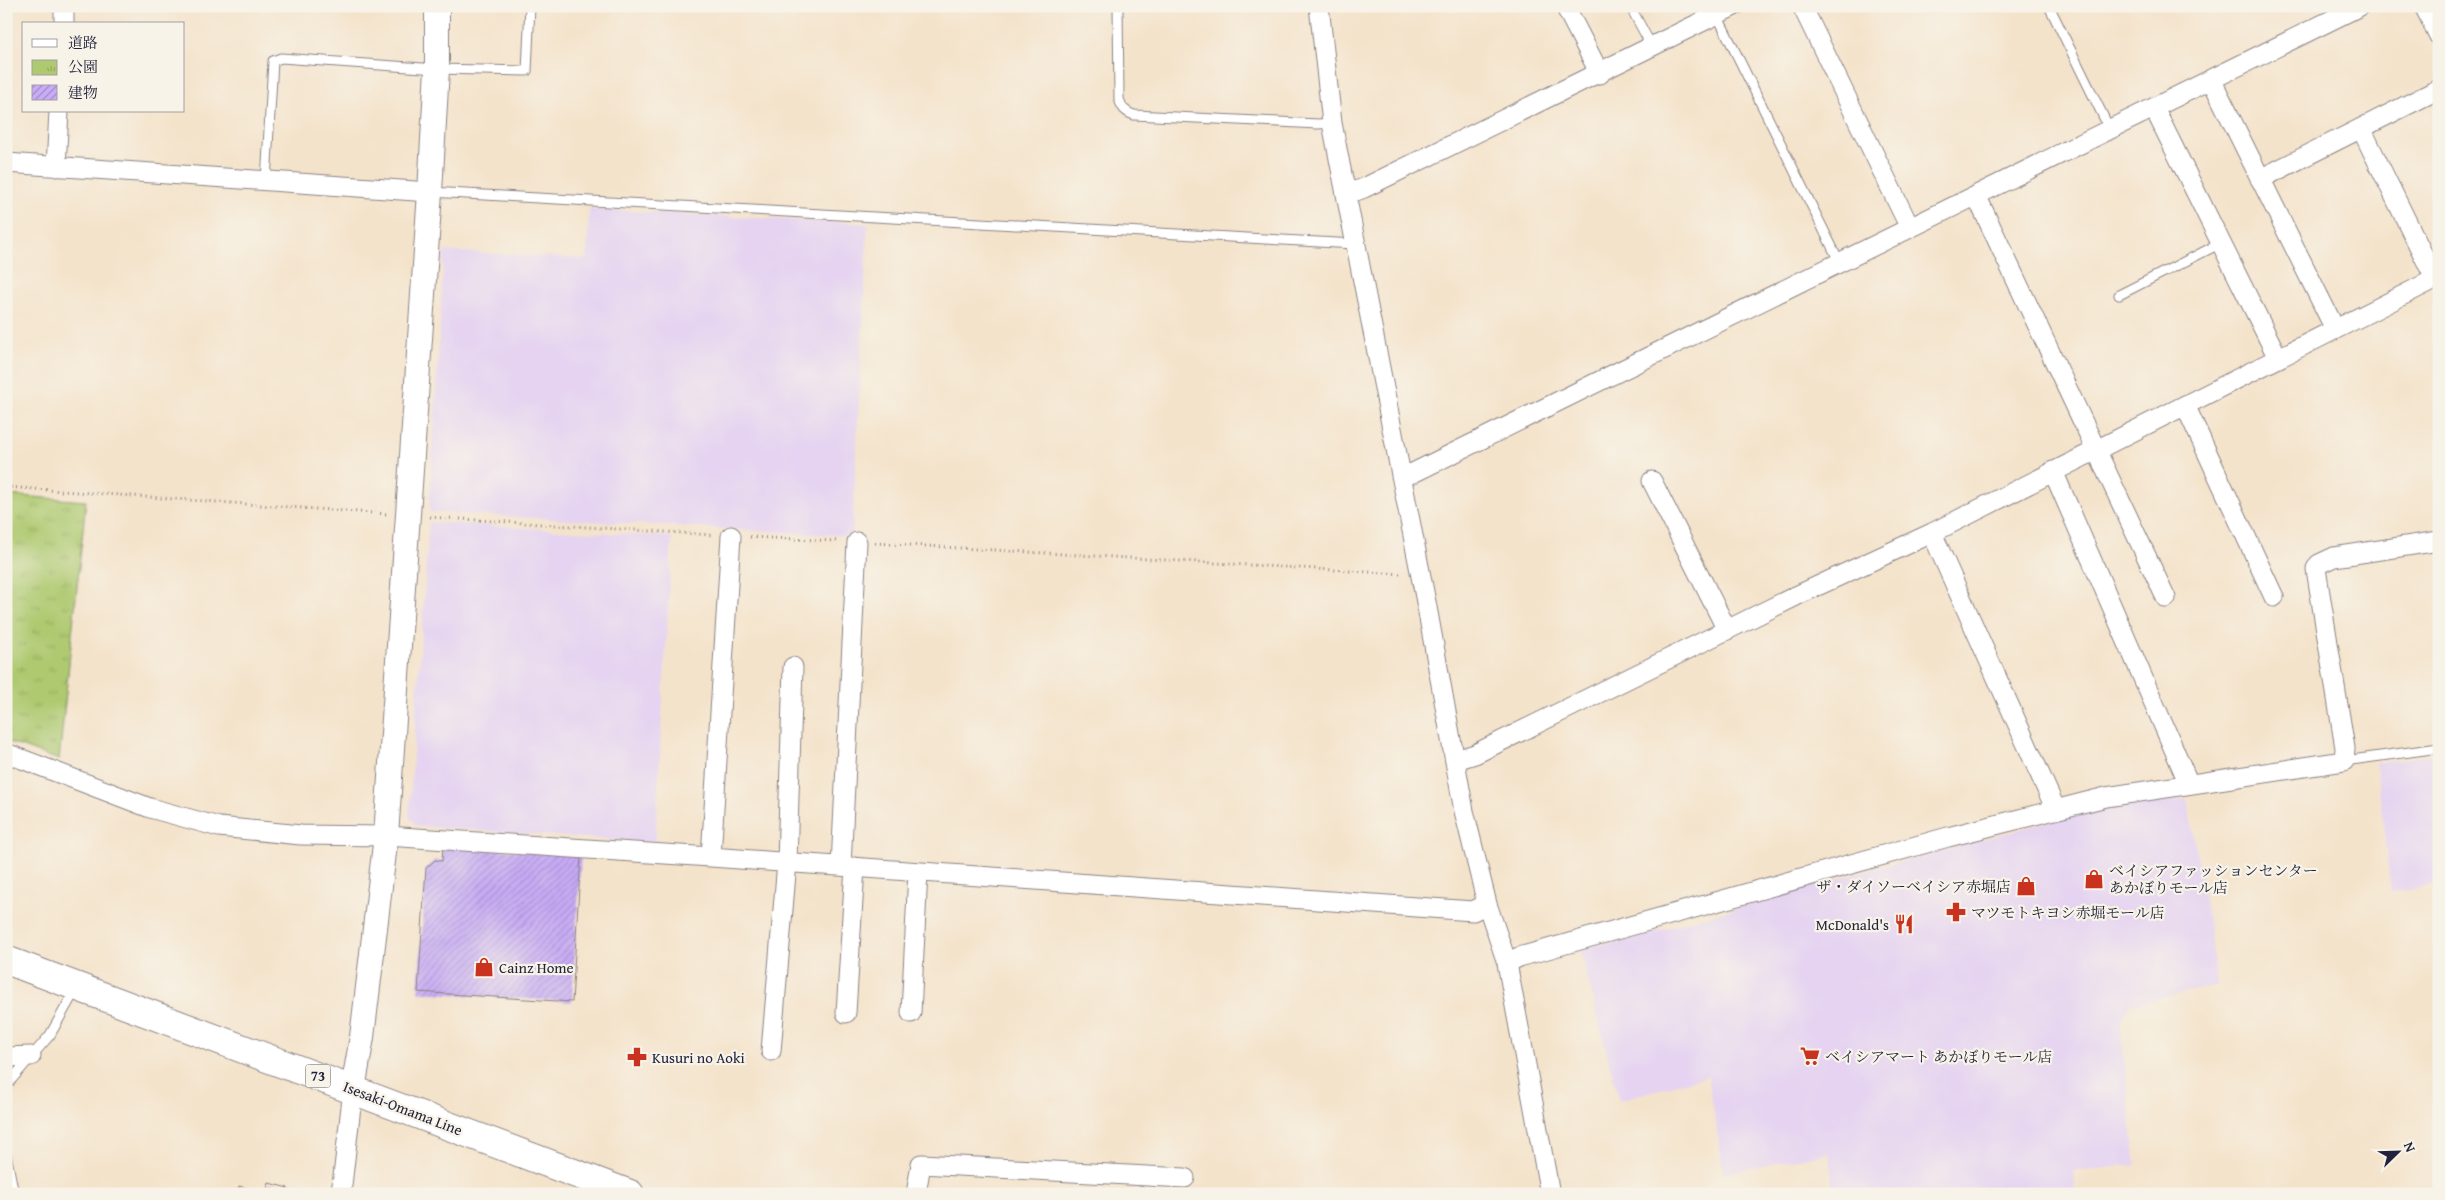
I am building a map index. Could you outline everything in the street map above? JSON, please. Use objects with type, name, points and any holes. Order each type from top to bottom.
[{"type":"main road","name":"Isesaki-Omama Line","points":[[6,960],[630,1194]]},
{"type":"street","points":[[64,6],[64,22]]},
{"type":"street","points":[[341,1194],[386,836],[430,192],[437,69],[437,6]]},
{"type":"street","points":[[1320,6],[1332,123],[1456,760],[1464,812],[1488,904],[1507,963],[1550,1194]]},
{"type":"street","points":[[1565,6],[1600,74]]},
{"type":"street","points":[[1345,189],[1356,191],[1364,188],[1600,74],[1734,6]]},
{"type":"street","points":[[1802,6],[1910,228]]},
{"type":"street","points":[[1400,476],[1413,473],[2360,6]]},
{"type":"street","points":[[2424,6],[2439,36]]},
{"type":"street","points":[[2211,80],[2335,329]]},
{"type":"street","points":[[2260,178],[2439,89]]},
{"type":"street","points":[[2154,108],[2278,358]]},
{"type":"street","points":[[56,167],[59,112]]},
{"type":"street","points":[[1456,760],[1475,754],[1727,630],[1932,533],[2437,278],[2361,128]]},
{"type":"street","points":[[6,163],[430,192]]},
{"type":"street","points":[[1976,196],[2166,598]]},
{"type":"street","points":[[2185,405],[2274,597]]},
{"type":"street","points":[[2053,472],[2189,784]]},
{"type":"street","points":[[1652,481],[1727,630]]},
{"type":"street","points":[[1932,533],[2056,810]]},
{"type":"street","points":[[711,857],[730,536]]},
{"type":"street","points":[[846,1013],[857,542]]},
{"type":"street","points":[[1507,963],[1529,954],[1939,840],[2106,797],[2344,761],[2345,748],[2316,569],[2319,564],[2334,558],[2439,542]]},
{"type":"street","points":[[771,1051],[787,862],[792,667]]},
{"type":"street","points":[[6,753],[150,808],[219,827],[301,835],[386,836],[787,862],[1473,911],[1488,904]]},
{"type":"street","points":[[911,1013],[918,872]]},
{"type":"street","points":[[6,1057],[31,1056]]},
{"type":"street","points":[[916,1194],[921,1164],[1186,1178]]},
{"type":"lane","points":[[266,181],[273,61],[281,58],[437,69],[527,71],[530,6]]},
{"type":"lane","points":[[1118,6],[1119,99],[1126,113],[1211,119],[1332,123]]},
{"type":"lane","points":[[1630,6],[1652,48]]},
{"type":"lane","points":[[2049,6],[2110,130]]},
{"type":"lane","points":[[1717,15],[1840,263]]},
{"type":"lane","points":[[430,192],[1355,244]]},
{"type":"lane","points":[[2119,295],[2221,243]]},
{"type":"lane","points":[[2344,761],[2439,748]]},
{"type":"lane","points":[[6,1086],[50,1035],[78,986]]},
{"type":"lane","points":[[6,1154],[14,1194]]},
{"type":"path","points":[[6,487],[408,516],[1420,576]]},
{"type":"shaded area","points":[[589,209],[868,224],[852,536],[429,512],[444,251],[587,259]]},
{"type":"shaded area","points":[[429,522],[672,537],[655,843],[416,826],[409,816]]},
{"type":"shaded area","points":[[2439,754],[2439,884],[2391,892],[2376,763]]},
{"type":"shaded area","points":[[2187,799],[2205,899],[2217,985],[2129,1005],[2120,1024],[2136,1165],[2073,1171],[2075,1194],[1833,1194],[1829,1153],[1724,1173],[1708,1076],[1619,1100],[1580,948],[1630,939],[1814,885],[2054,820],[2124,805]]},
{"type":"green space","points":[[6,495],[86,501],[59,760],[6,741]]},
{"type":"building","points":[[443,846],[581,855],[572,1002],[418,992],[426,868],[435,860],[442,861]]},
{"type":"building","points":[[269,1183],[288,1188],[287,1194],[266,1194]]},
{"type":"building","points":[[239,1186],[264,1193],[264,1194],[237,1194]]},
{"type":"place","name":"ベイシアファッションセンター あかぼりモール店","points":[[2094,879]]},
{"type":"place","name":"ザ・ダイソーベイシア赤堀店","points":[[2026,886]]},
{"type":"place","name":"マツモトキヨシ赤堀モール店","points":[[1956,912]]},
{"type":"place","name":"McDonald's","points":[[1904,924]]},
{"type":"place","name":"Cainz Home","points":[[484,967]]},
{"type":"place","name":"ベイシアマート あかぼりモール店","points":[[1810,1056]]},
{"type":"place","name":"Kusuri no Aoki","points":[[637,1057]]}]
